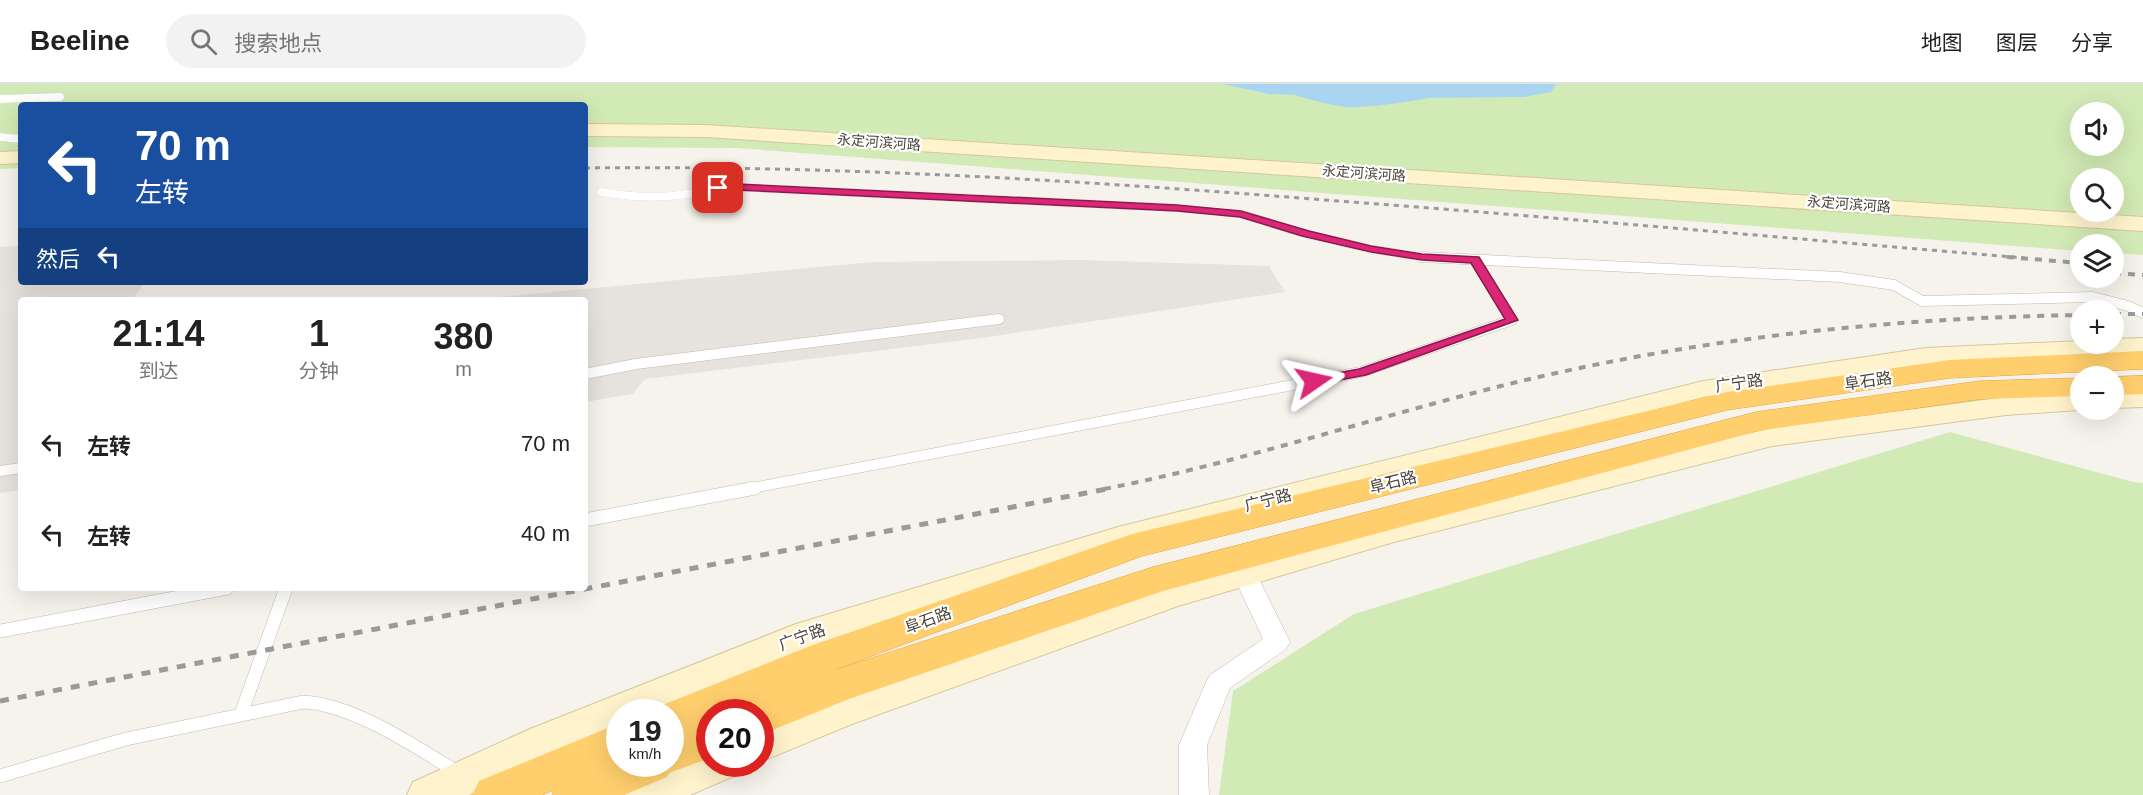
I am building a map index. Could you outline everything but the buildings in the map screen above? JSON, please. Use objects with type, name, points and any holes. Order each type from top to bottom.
[{"type":"highway","name":"阜石路","points":[[684,714],[820,659],[1132,546],[1727,401],[1950,369],[2143,360]]},
{"type":"highway","points":[[2124,386],[2143,385]]},
{"type":"highway","name":"阜石路","points":[[774,711],[834,687],[1153,580],[1756,422],[1980,390],[2070,387]]},
{"type":"highway","points":[[480,786],[606,746]]},
{"type":"highway","points":[[575,795],[619,777]]},
{"type":"street","name":"永定河滨河路","points":[[588,130],[706,131],[2143,224]]},
{"type":"street","points":[[0,158],[18,157]]},
{"type":"street","name":"广宁路","points":[[428,795],[480,786],[543,740],[809,633],[1118,538],[1703,389],[1926,356],[2143,345]]},
{"type":"street","points":[[2124,399],[2143,398]]},
{"type":"street","points":[[774,740],[838,713],[1134,608],[1388,532],[1772,437],[2006,406],[2070,402]]},
{"type":"street","points":[[1194,795],[1193,745],[1219,681],[1277,642],[1245,575]]},
{"type":"street","points":[[646,795],[696,774]]},
{"type":"lane","points":[[0,99],[60,97]]},
{"type":"lane","points":[[0,138],[18,139]]},
{"type":"lane","points":[[601,192],[626,196],[671,196],[700,189],[736,187],[1200,209],[1241,214],[1306,234],[1371,249],[1422,257],[1840,277],[1894,285],[1922,301],[2092,297],[2128,306],[2143,313]]},
{"type":"lane","points":[[588,519],[1361,372],[1512,320],[1475,260]]},
{"type":"lane","points":[[588,373],[636,364],[999,319]]},
{"type":"lane","points":[[0,471],[18,468]]},
{"type":"lane","points":[[0,631],[211,591]]},
{"type":"lane","points":[[241,714],[285,591]]},
{"type":"lane","points":[[0,776],[41,762],[179,726],[306,702],[356,717],[412,744],[480,786]]},
{"type":"shaded area","points":[[18,246],[18,285],[143,285],[134,297],[18,297],[18,490],[0,493],[0,247]]},
{"type":"shaded area","points":[[1083,260],[1269,266],[1285,292],[982,338],[645,379],[633,394],[588,402],[588,297],[498,297],[873,262]]},
{"type":"green space","points":[[0,84],[2143,84],[2143,255],[2124,254],[2124,234],[2070,234],[2070,250],[737,148],[588,147],[588,102],[18,102],[18,168],[0,169]]},
{"type":"green space","points":[[1950,432],[2143,483],[2143,795],[1219,795],[1233,691],[1354,614]]},
{"type":"water","points":[[1223,84],[1556,84],[1551,92],[1524,97],[1405,98],[1269,94]]},
{"type":"waterway","points":[[1286,84],[1352,99],[1442,88],[1452,84]]},
{"type":"railway","points":[[588,168],[774,169],[1056,181],[1596,221],[2025,258]]},
{"type":"railway","points":[[2007,257],[2070,262]]},
{"type":"railway","points":[[2124,274],[2143,275]]},
{"type":"railway","points":[[2124,314],[2143,314]]},
{"type":"railway","points":[[1104,489],[1204,467],[1501,386],[1644,356],[1788,334],[1861,326],[2070,315]]},
{"type":"railway","points":[[588,588],[1112,488]]},
{"type":"railway","points":[[0,701],[574,591]]},
{"type":"route","points":[[718,188],[1200,209],[1241,214],[1306,234],[1371,249],[1422,257],[1475,260],[1512,320],[1361,372],[1314,381]]}]
